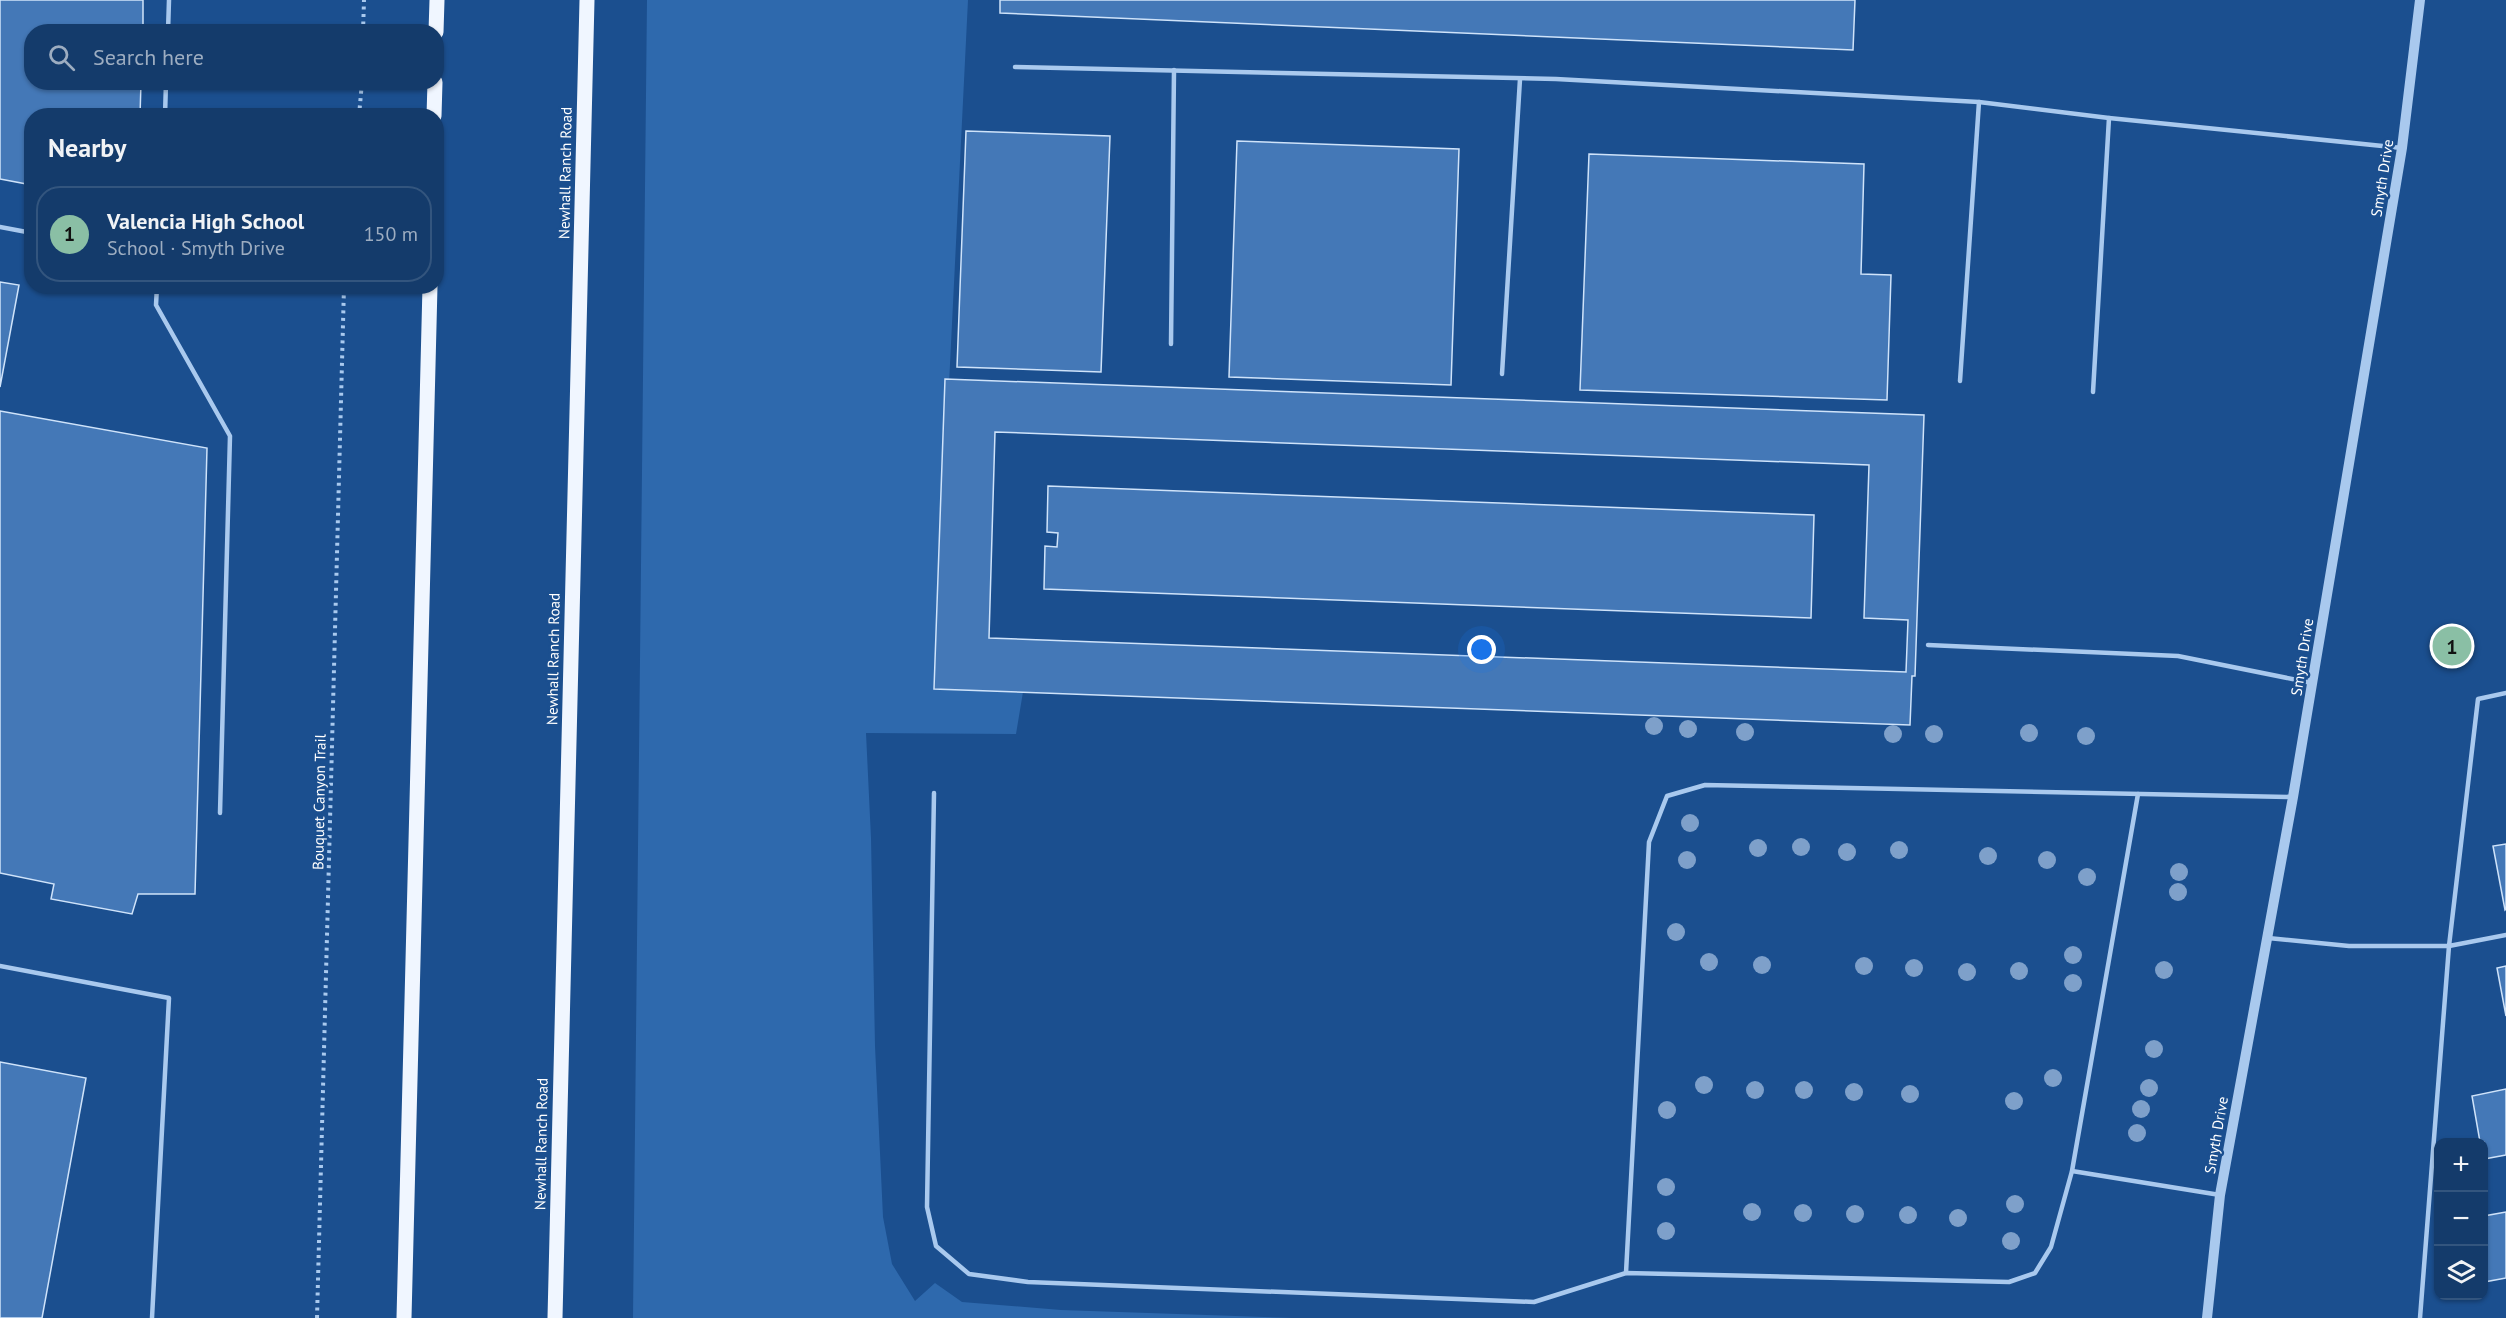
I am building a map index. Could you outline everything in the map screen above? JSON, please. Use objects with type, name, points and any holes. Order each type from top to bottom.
[{"type":"main road","points":[[436,0],[436,24]]},
{"type":"main road","name":"Newhall Ranch Road","points":[[555,1318],[587,0]]},
{"type":"main road","points":[[434,108],[435,90]]},
{"type":"main road","points":[[404,1318],[429,294]]},
{"type":"street","name":"Smyth Drive","points":[[2207,1318],[2220,1195],[2294,797],[2402,148],[2420,0]]},
{"type":"lane","points":[[168,24],[169,0]]},
{"type":"lane","points":[[1015,67],[1520,79],[1979,102],[2109,118],[2402,148]]},
{"type":"lane","points":[[1172,344],[1174,70]]},
{"type":"lane","points":[[1502,374],[1520,79]]},
{"type":"lane","points":[[165,108],[166,90]]},
{"type":"lane","points":[[1960,381],[1979,102]]},
{"type":"lane","points":[[2093,392],[2109,118]]},
{"type":"lane","points":[[0,227],[24,231]]},
{"type":"lane","points":[[157,294],[156,305],[230,436],[220,813]]},
{"type":"lane","points":[[1928,645],[2178,656],[2312,683]]},
{"type":"lane","points":[[2420,1318],[2449,946],[2478,699],[2506,693]]},
{"type":"lane","points":[[1626,1273],[1649,842],[1667,796],[1706,785],[2294,797]]},
{"type":"lane","points":[[934,793],[927,1207],[936,1246],[969,1274],[1028,1282],[1534,1302],[1626,1273],[2009,1282],[2035,1273],[2051,1247],[2072,1171],[2138,794]]},
{"type":"lane","points":[[2267,938],[2349,946],[2449,946],[2506,935]]},
{"type":"lane","points":[[0,966],[169,998],[152,1318]]},
{"type":"lane","points":[[2072,1171],[2220,1195]]},
{"type":"path","points":[[363,24],[364,0]]},
{"type":"path","points":[[360,108],[361,90]]},
{"type":"path","name":"Bouquet Canyon Trail","points":[[317,1318],[344,294]]},
{"type":"shaded area","points":[[647,0],[968,0],[934,688],[1023,692],[1016,734],[866,733],[871,838],[875,1046],[883,1217],[892,1264],[915,1301],[935,1283],[962,1302],[1061,1310],[1293,1318],[633,1318]]},
{"type":"building","points":[[0,0],[143,0],[143,24],[24,24],[24,90],[141,90],[140,108],[24,108],[24,184],[0,179]]},
{"type":"building","points":[[1000,0],[1855,0],[1853,50],[1000,13]]},
{"type":"building","points":[[966,131],[1110,136],[1101,372],[957,367]]},
{"type":"building","points":[[1237,141],[1459,149],[1451,385],[1229,377]]},
{"type":"building","points":[[1589,154],[1864,164],[1861,274],[1891,275],[1887,400],[1580,390]]},
{"type":"building","points":[[0,282],[19,285],[0,387]]},
{"type":"building","points":[[945,379],[1924,415],[1915,676],[1912,676],[1910,725],[934,689]],"holes":[[[995,432],[1869,465],[1864,618],[1908,620],[1906,672],[989,638]]]},
{"type":"building","points":[[0,411],[207,448],[195,894],[138,894],[132,914],[51,899],[54,884],[0,873]]},
{"type":"building","points":[[1048,486],[1814,515],[1811,618],[1044,589],[1045,546],[1057,547],[1058,533],[1047,532]]},
{"type":"building","points":[[2506,844],[2506,909],[2505,910],[2493,846]]},
{"type":"building","points":[[2506,966],[2506,1016],[2497,968]]},
{"type":"building","points":[[0,1062],[86,1078],[42,1318],[0,1318]]},
{"type":"building","points":[[2506,1089],[2506,1155],[2488,1158],[2488,1138],[2479,1138],[2472,1096]]},
{"type":"building","points":[[2506,1212],[2506,1278],[2488,1281],[2488,1246],[2488,1215]]},
{"type":"place","name":"Valencia High School","points":[[2452,646]]}]
